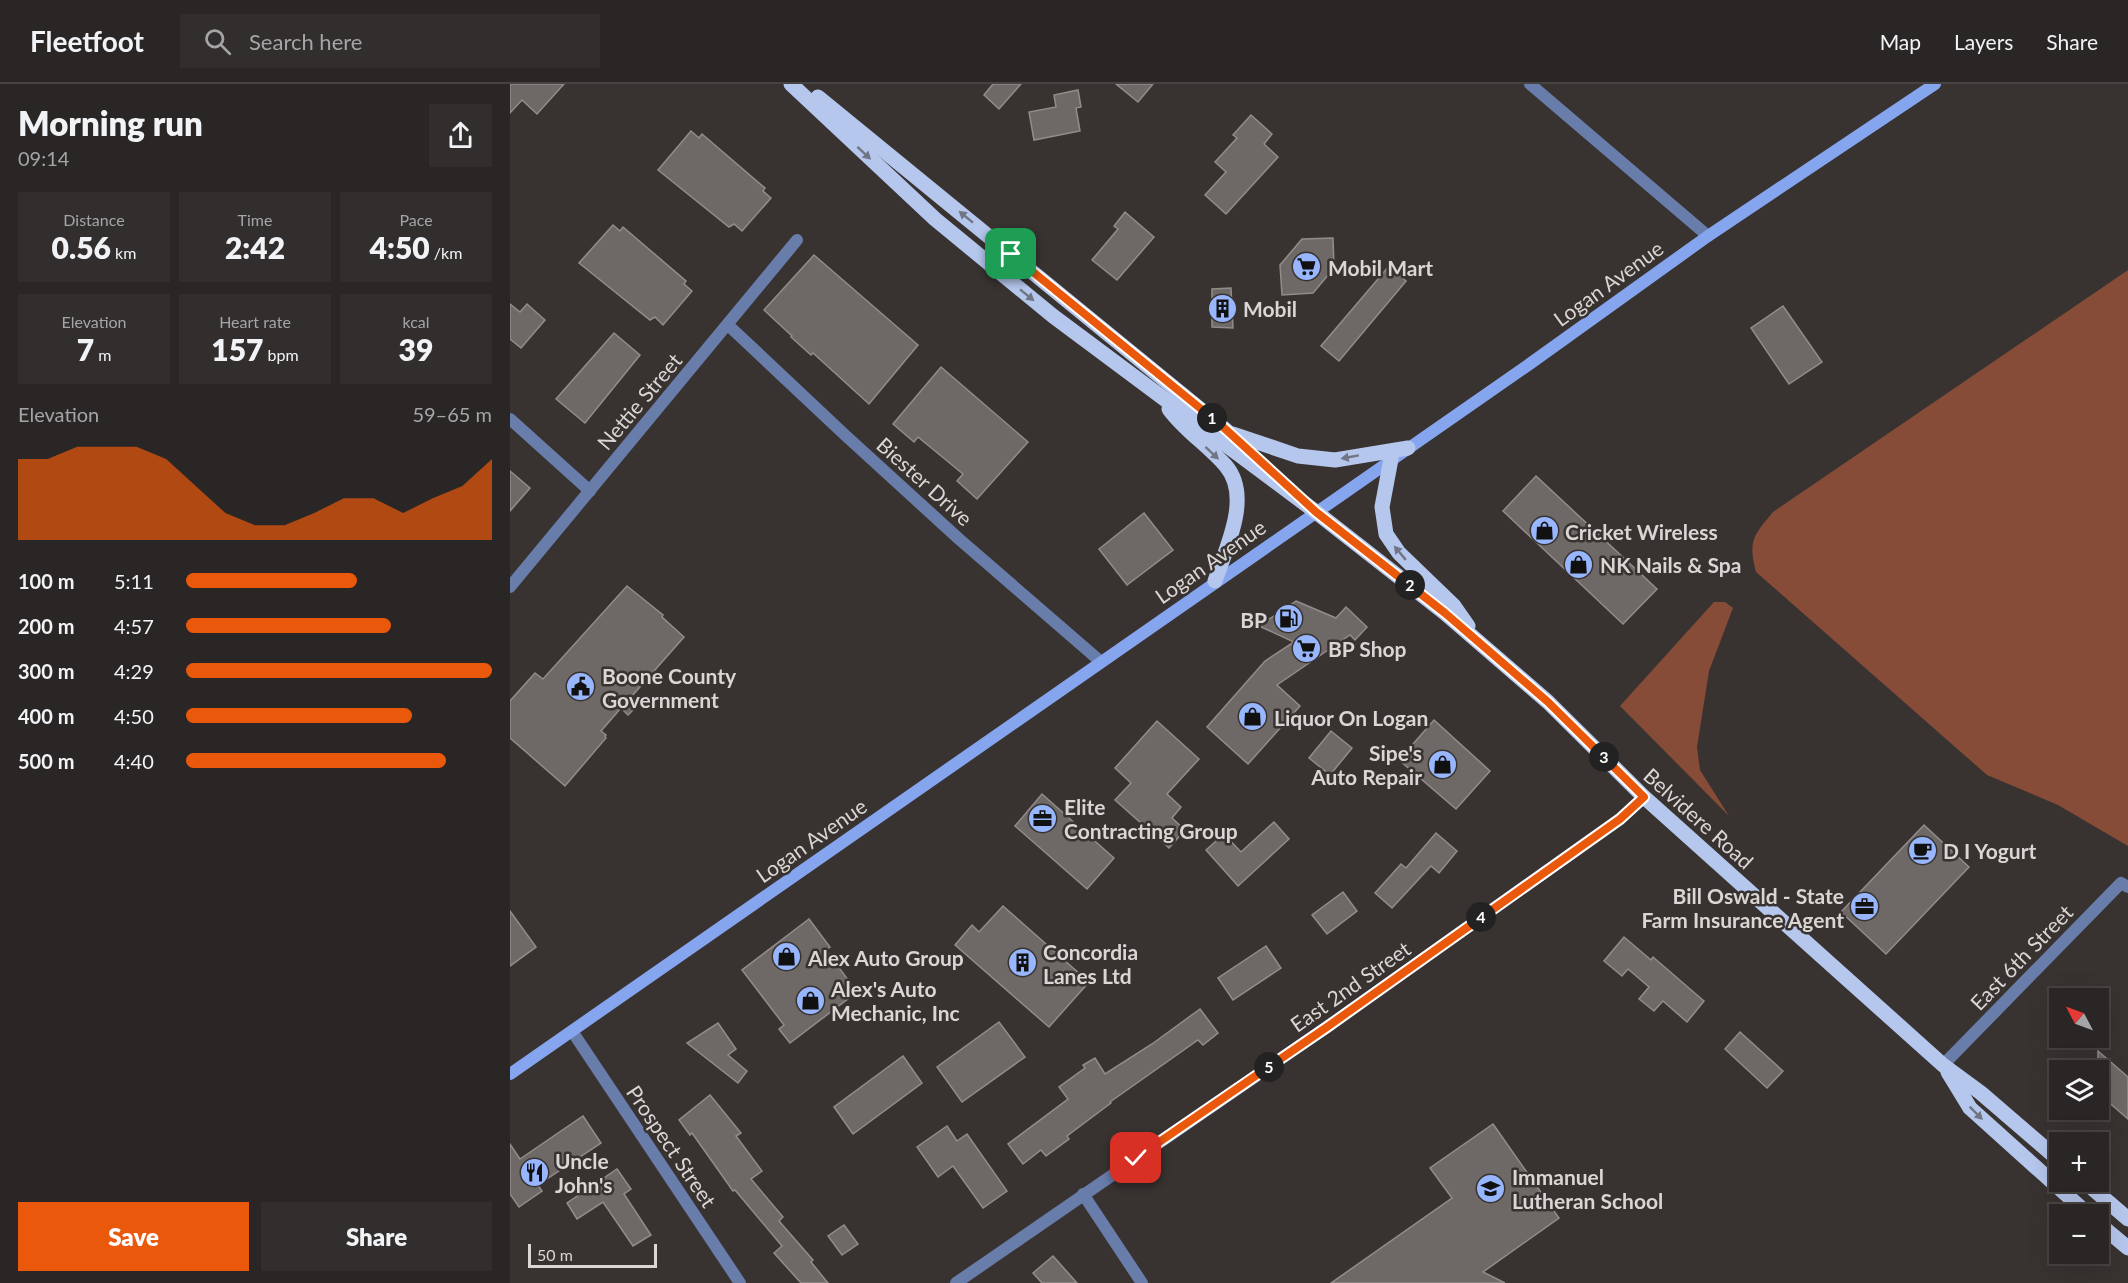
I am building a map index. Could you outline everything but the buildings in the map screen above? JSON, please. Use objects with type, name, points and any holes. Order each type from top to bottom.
[{"type":"main road","points":[[791,84],[935,219],[1053,316],[1316,512]]},
{"type":"main road","points":[[802,84],[1228,432],[1316,512]]},
{"type":"main road","name":"Logan Avenue","points":[[510,1074],[1708,236],[1935,84]]},
{"type":"main road","points":[[1159,395],[1179,422],[1227,467],[1235,484],[1238,513],[1215,581]]},
{"type":"main road","points":[[1228,432],[1298,456],[1335,460],[1408,448]]},
{"type":"main road","points":[[1391,459],[1382,507],[1386,534],[1399,553],[1454,606],[1480,644]]},
{"type":"main road","name":"Belvidere Road","points":[[1316,512],[1445,613],[1548,702],[1644,797],[1943,1065],[1981,1093],[2049,1152]]},
{"type":"main road","name":"Belvidere Road","points":[[1943,1065],[1970,1108],[2077,1204]]},
{"type":"main road","points":[[2097,1192],[2128,1219]]},
{"type":"main road","points":[[2109,1232],[2128,1248]]},
{"type":"street","points":[[1530,84],[1708,236]]},
{"type":"street","name":"Nettie Street","points":[[510,587],[798,240]]},
{"type":"street","name":"Biester Drive","points":[[728,325],[959,538],[1100,661]]},
{"type":"street","points":[[510,419],[590,491]]},
{"type":"street","name":"East 2nd Street","points":[[956,1283],[1327,1027],[1620,819],[1644,797]]},
{"type":"street","name":"East 6th Street","points":[[1943,1065],[2121,883],[2128,887]]},
{"type":"street","name":"Prospect Street","points":[[572,1031],[740,1283]]},
{"type":"street","points":[[1083,1194],[1142,1283]]},
{"type":"shaded area","points":[[2128,270],[2128,846],[2058,805],[1987,775],[1756,572],[1752,553],[1757,533],[1773,512]]},
{"type":"shaded area","points":[[1714,602],[1725,602],[1733,608],[1709,671],[1697,747],[1700,770],[1729,816],[1620,706]]},
{"type":"place","name":"Mobil Mart","points":[[1307,267]]},
{"type":"place","name":"Mobil","points":[[1222,308]]},
{"type":"place","name":"Cricket Wireless","points":[[1544,531]]},
{"type":"place","name":"NK Nails & Spa","points":[[1579,564]]},
{"type":"place","name":"BP","points":[[1288,619]]},
{"type":"place","name":"BP Shop","points":[[1307,648]]},
{"type":"place","name":"Boone County Government","points":[[581,687]]},
{"type":"place","name":"Liquor On Logan","points":[[1253,717]]},
{"type":"place","name":"Sipe's Auto Repair","points":[[1443,764]]},
{"type":"place","name":"Elite Contracting Group","points":[[1043,818]]},
{"type":"place","name":"D I Yogurt","points":[[1922,850]]},
{"type":"place","name":"Bill Oswald - State Farm Insurance Agent","points":[[1865,907]]},
{"type":"place","name":"Alex Auto Group","points":[[787,957]]},
{"type":"place","name":"Concordia Lanes Ltd","points":[[1022,963]]},
{"type":"place","name":"Alex's Auto Mechanic, Inc","points":[[810,1000]]},
{"type":"place","name":"Uncle John's","points":[[534,1172]]},
{"type":"place","name":"Immanuel Lutheran School","points":[[1491,1188]]},
{"type":"route","points":[[1011,254],[1222,426],[1316,512],[1445,613],[1548,702],[1644,797],[1620,819],[1327,1027],[1136,1158]]}]
